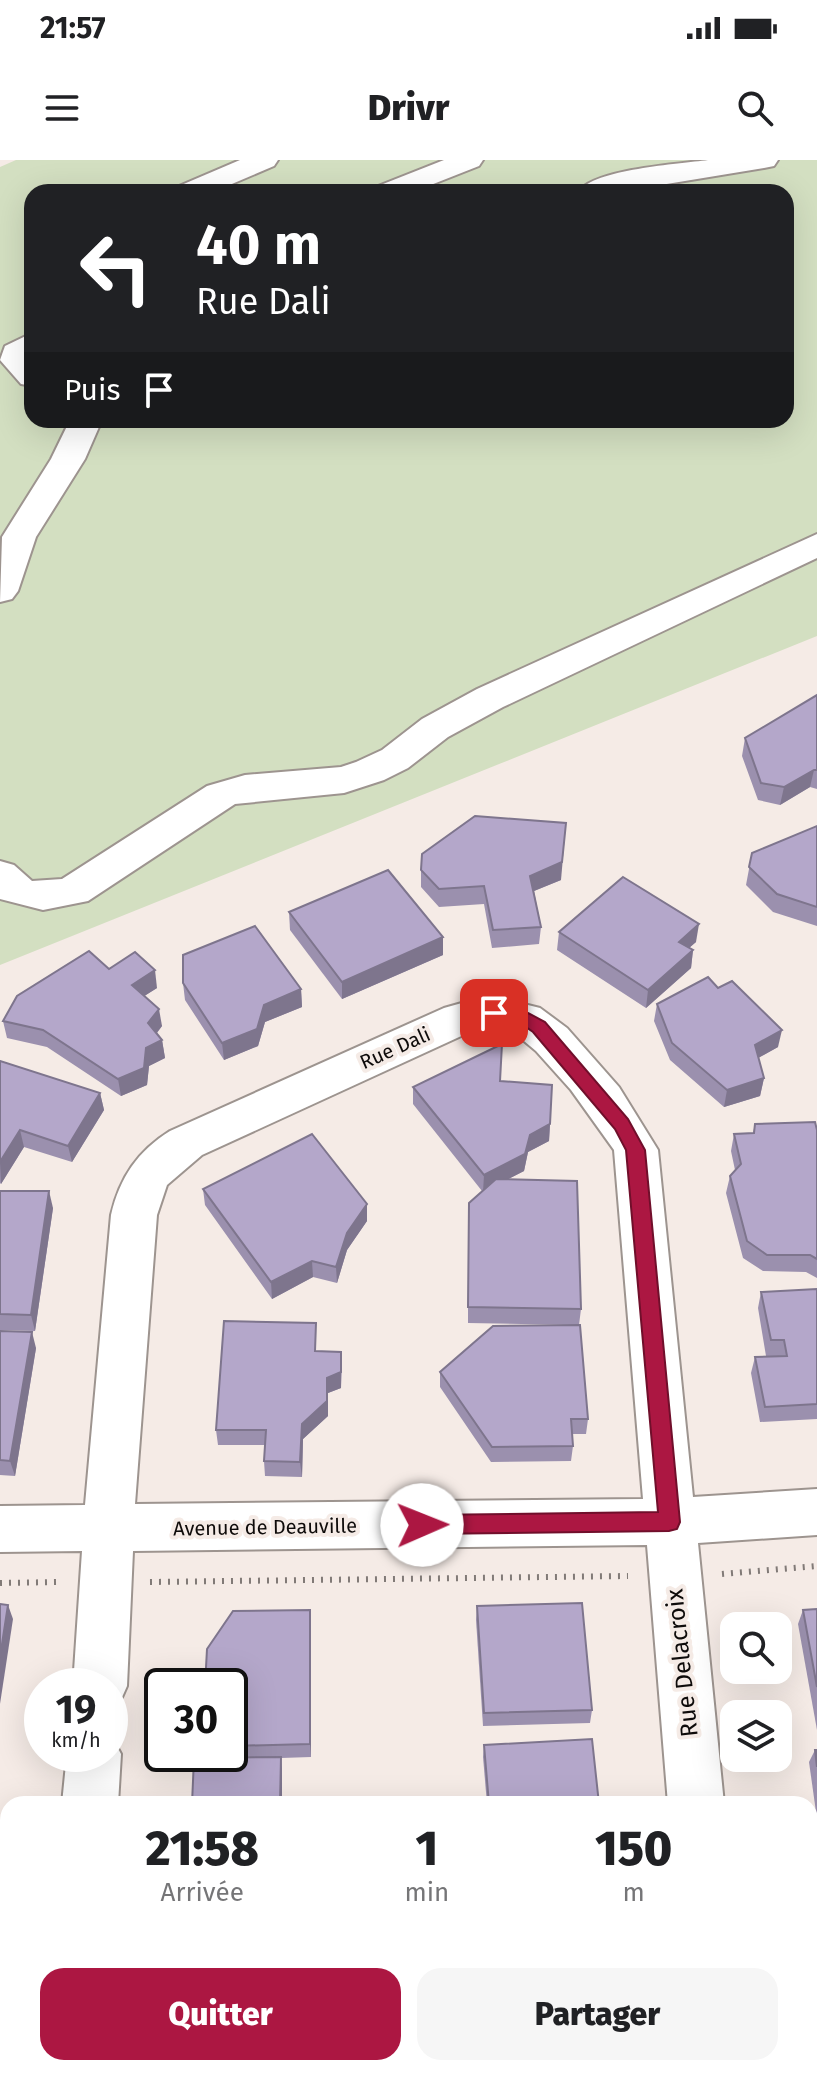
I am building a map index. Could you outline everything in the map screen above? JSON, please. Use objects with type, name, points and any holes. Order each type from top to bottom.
[{"type":"street","points":[[208,184],[264,160]]},
{"type":"street","points":[[408,184],[469,160]]},
{"type":"street","points":[[613,184],[764,160]]},
{"type":"street","points":[[24,348],[16,353],[15,359],[24,369]]},
{"type":"street","points":[[0,591],[19,537],[68,459],[82,428]]},
{"type":"street","points":[[0,875],[7,885],[24,895],[49,897],[74,891],[214,798],[245,788],[314,784],[370,771],[395,759],[435,728],[490,698],[817,545]]},
{"type":"street","name":"Rue Dali","points":[[101,1668],[108,1582],[108,1528],[134,1215],[137,1194],[145,1177],[157,1163],[186,1143],[459,1019],[494,1013],[528,1019],[539,1027],[622,1124],[636,1150],[669,1522]]},
{"type":"street","name":"Avenue de Deauville","points":[[0,1529],[669,1522],[817,1512]]},
{"type":"street","name":"Rue Delacroix","points":[[669,1522],[695,1796]]},
{"type":"street","points":[[91,1796],[93,1772]]},
{"type":"path","points":[[710,1575],[817,1566]]},
{"type":"path","points":[[141,1582],[640,1576]]},
{"type":"path","points":[[0,1583],[73,1582]]},
{"type":"green space","points":[[16,160],[817,160],[817,636],[0,965],[0,167]]},
{"type":"building","points":[[817,695],[817,770],[784,787],[761,783],[745,738]]},
{"type":"building","points":[[475,816],[566,823],[562,862],[530,876],[541,927],[493,930],[484,886],[439,889],[421,870],[422,854]]},
{"type":"building","points":[[817,826],[817,907],[777,894],[749,867],[752,853]]},
{"type":"building","points":[[388,870],[443,937],[342,982],[289,912]]},
{"type":"building","points":[[623,877],[699,924],[679,942],[693,950],[648,990],[559,932]]},
{"type":"building","points":[[255,926],[301,989],[264,1005],[257,1029],[222,1043],[183,983],[183,955]]},
{"type":"building","points":[[89,951],[109,969],[135,952],[155,970],[132,985],[159,1009],[148,1023],[162,1040],[146,1048],[144,1068],[118,1079],[43,1030],[3,1021],[17,996]]},
{"type":"building","points":[[708,977],[718,988],[732,981],[782,1030],[755,1045],[764,1078],[727,1090],[672,1043],[657,1004]]},
{"type":"building","points":[[502,1044],[500,1081],[552,1085],[550,1124],[530,1135],[525,1154],[484,1175],[413,1087]]},
{"type":"building","points":[[0,1061],[100,1093],[68,1146],[20,1130],[0,1162]]},
{"type":"building","points":[[815,1122],[817,1259],[810,1255],[767,1255],[747,1241],[730,1176],[741,1164],[734,1134],[754,1133],[755,1124]]},
{"type":"building","points":[[312,1134],[367,1204],[347,1233],[336,1267],[312,1261],[271,1282],[203,1189]]},
{"type":"building","points":[[496,1179],[577,1181],[581,1309],[468,1307],[469,1203]]},
{"type":"building","points":[[0,1191],[49,1191],[31,1315],[0,1314]]},
{"type":"building","points":[[817,1289],[817,1404],[765,1407],[755,1357],[787,1356],[784,1340],[771,1340],[761,1292]]},
{"type":"building","points":[[224,1321],[316,1323],[315,1351],[341,1352],[341,1372],[327,1378],[327,1401],[302,1424],[300,1462],[264,1461],[266,1430],[216,1430]]},
{"type":"building","points":[[580,1325],[588,1419],[571,1419],[573,1446],[492,1447],[440,1372],[493,1326]]},
{"type":"building","points":[[0,1331],[32,1332],[10,1461],[0,1460]]},
{"type":"building","points":[[582,1603],[592,1710],[484,1713],[477,1606]]},
{"type":"building","points":[[0,1604],[8,1605],[0,1657]]},
{"type":"building","points":[[817,1609],[817,1687],[803,1610]]},
{"type":"building","points":[[310,1610],[310,1744],[248,1746],[248,1668],[206,1668],[207,1649],[233,1611]]},
{"type":"building","points":[[592,1739],[598,1796],[488,1796],[484,1745]]},
{"type":"building","points":[[248,1757],[281,1757],[280,1796],[192,1796],[193,1772],[248,1772]]},
{"type":"route","points":[[422,1525],[669,1522],[636,1150],[622,1124],[551,1038],[528,1019],[494,1013]]}]
